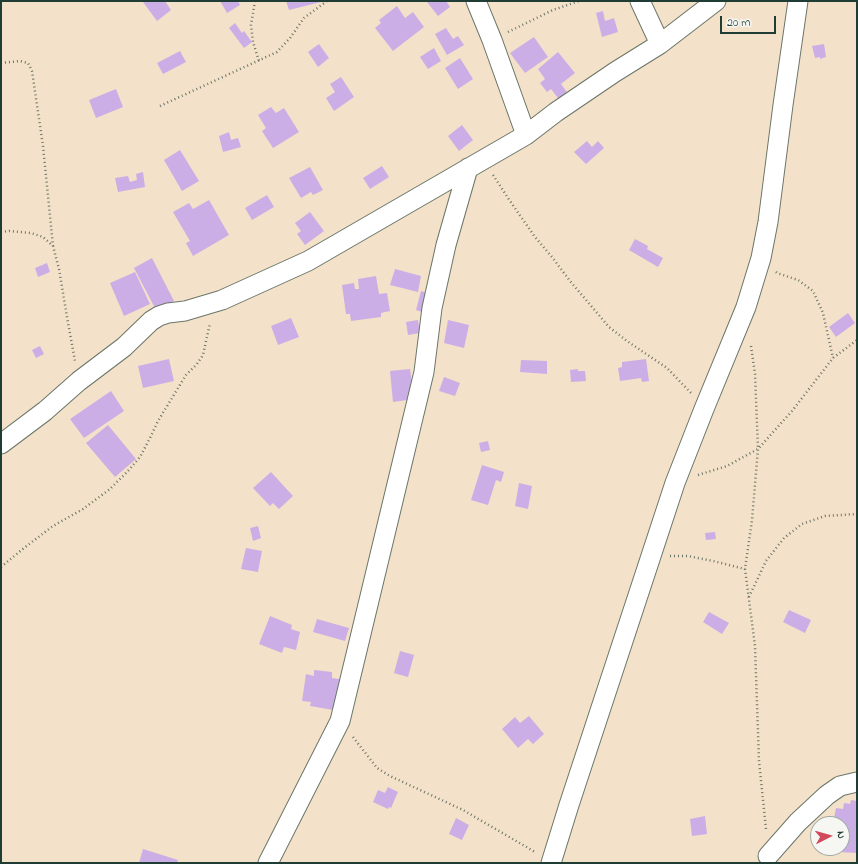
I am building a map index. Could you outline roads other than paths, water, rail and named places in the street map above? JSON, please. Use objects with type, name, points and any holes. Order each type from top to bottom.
[{"type":"street","points":[[476,1],[492,40],[526,135]]},
{"type":"street","points":[[640,1],[660,44]]},
{"type":"street","points":[[1,444],[45,411],[79,381],[124,347],[151,321],[159,316],[168,313],[185,311],[222,300],[308,261],[526,135],[556,112],[660,44],[716,1]]},
{"type":"street","points":[[551,862],[674,483],[746,307],[760,258],[768,222],[798,1]]},
{"type":"street","points":[[268,863],[340,721],[424,372],[432,308],[446,245],[476,164]]},
{"type":"street","points":[[768,856],[798,822],[827,795],[840,786],[857,782]]}]
